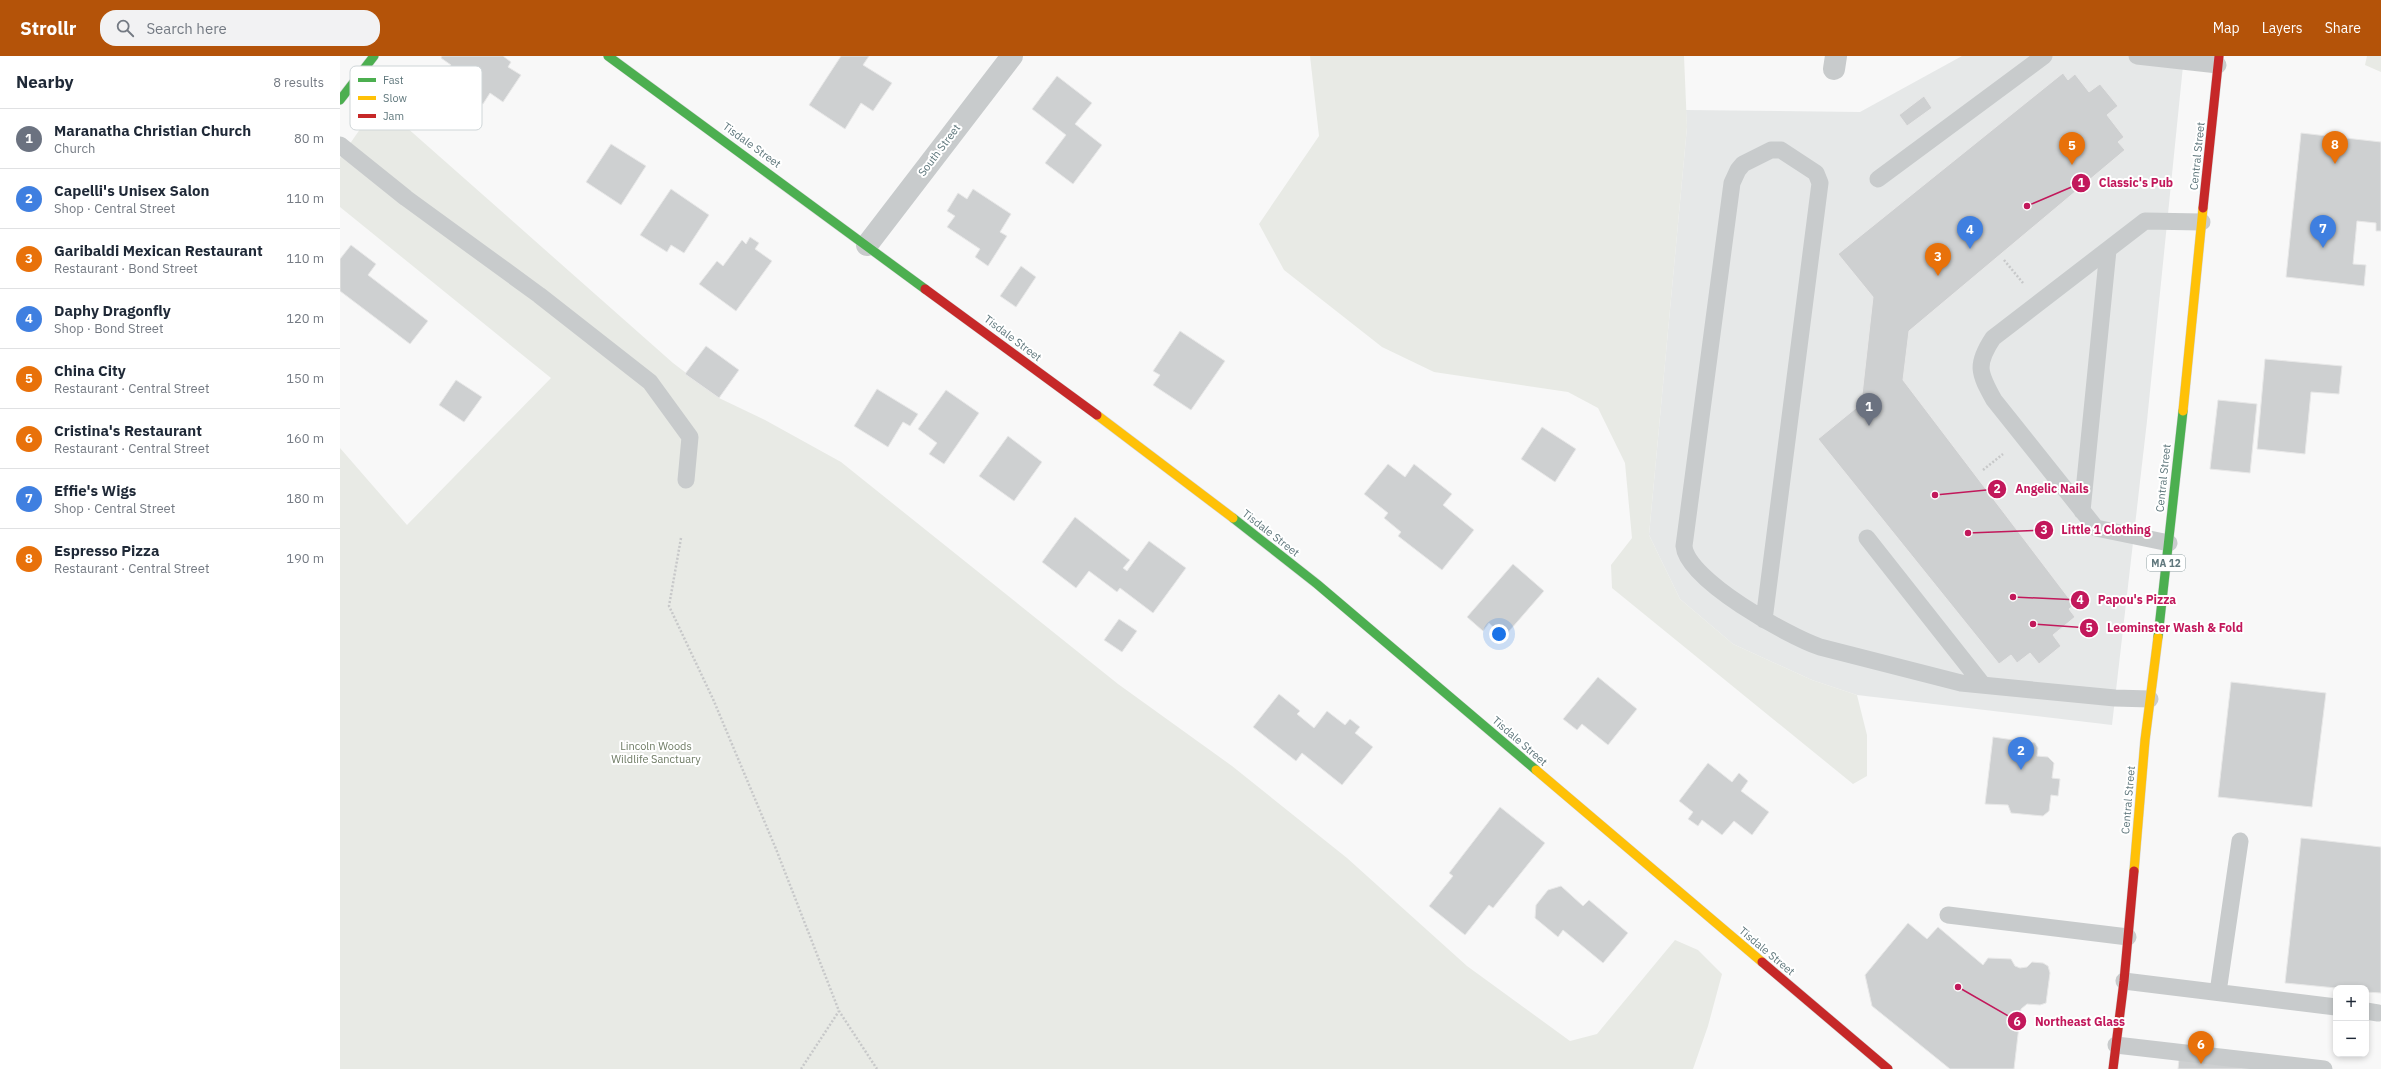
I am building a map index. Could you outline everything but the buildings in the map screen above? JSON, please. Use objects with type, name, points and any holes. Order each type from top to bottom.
[{"type":"street","points":[[366,66],[374,56]]},
{"type":"street","name":"Tisdale Street","points":[[608,56],[867,245],[1150,455],[1317,584],[1888,1069]]},
{"type":"street","name":"South Street","points":[[867,245],[1012,56]]},
{"type":"street","name":"Central Street","points":[[2113,1069],[2124,981],[2150,699],[2219,60]]},
{"type":"street","points":[[340,100],[350,87]]},
{"type":"lane","points":[[1878,179],[2044,56]]},
{"type":"lane","points":[[2138,56],[2219,60]]},
{"type":"lane","points":[[340,145],[406,198],[539,295],[650,382],[690,437],[686,480]]},
{"type":"lane","points":[[1764,620],[1820,183],[1816,173],[1781,150],[1771,150],[1743,164],[1738,170],[1732,183],[1684,546],[1685,555],[1692,564],[1720,590],[1764,620],[1801,640],[1820,647],[1961,683],[2115,698],[2150,699]]},
{"type":"lane","points":[[2168,543],[2096,528],[1994,400],[1984,383],[1980,366],[1985,350],[1993,338],[2145,221],[2202,222]]},
{"type":"lane","points":[[2082,511],[2108,250]]},
{"type":"lane","points":[[1867,538],[1983,685]]},
{"type":"lane","points":[[2218,992],[2240,840]]},
{"type":"lane","points":[[1948,916],[2128,937]]},
{"type":"lane","points":[[2124,981],[2333,1007]]},
{"type":"lane","points":[[2116,1045],[2324,1069]]},
{"type":"path","points":[[681,538],[669,606],[713,699],[776,849],[839,1011],[877,1069]]},
{"type":"path","points":[[801,1069],[839,1011]]},
{"type":"shaded area","points":[[1962,56],[2184,56],[2147,421],[2112,725],[1857,695],[1812,680],[1733,644],[1680,599],[1649,535],[1687,127],[1686,110],[1860,112]]},
{"type":"green space","points":[[1310,56],[1684,56],[1687,127],[1649,535],[1680,599],[1733,644],[1812,680],[1857,695],[1867,735],[1867,776],[1853,784],[1612,588],[1611,565],[1632,538],[1625,463],[1598,408],[1568,392],[1434,372],[1382,347],[1284,270],[1259,224],[1319,136]]},
{"type":"green space","points":[[2367,56],[2381,56],[2381,72],[2365,65]]},
{"type":"green space","name":"Lincoln Woods Wildlife Sanctuary","points":[[359,130],[410,130],[673,363],[719,398],[765,420],[841,462],[1118,684],[1232,766],[1347,858],[1467,966],[1570,1041],[1597,1034],[1675,940],[1698,950],[1722,974],[1708,1026],[1693,1069],[340,1069],[340,448],[407,525],[551,378],[340,207],[340,158]]},
{"type":"traffic: fast","points":[[366,66],[374,56]]},
{"type":"traffic: fast","points":[[608,56],[925,289]]},
{"type":"traffic: fast","points":[[340,100],[350,87]]},
{"type":"traffic: fast","points":[[2158,637],[2183,411]]},
{"type":"traffic: fast","points":[[1233,518],[1317,584],[1536,770]]},
{"type":"traffic: slow","points":[[2183,411],[2203,208]]},
{"type":"traffic: slow","points":[[1097,415],[1233,518]]},
{"type":"traffic: slow","points":[[2134,871],[2145,740],[2158,637]]},
{"type":"traffic: slow","points":[[1536,770],[1762,962]]},
{"type":"traffic: jam","points":[[2203,208],[2219,56]]},
{"type":"traffic: jam","points":[[925,289],[1097,415]]},
{"type":"traffic: jam","points":[[2113,1069],[2124,981],[2134,871]]},
{"type":"traffic: jam","points":[[1762,962],[1888,1069]]},
{"type":"place","name":"Espresso Pizza","points":[[2335,164]]},
{"type":"place","name":"China City","points":[[2072,165]]},
{"type":"place","name":"Classic's Pub","points":[[2027,206]]},
{"type":"place","name":"Effie's Wigs","points":[[2323,248]]},
{"type":"place","name":"Daphy Dragonfly","points":[[1970,249]]},
{"type":"place","name":"Garibaldi Mexican Restaurant","points":[[1938,276]]},
{"type":"place","name":"Maranatha Christian Church","points":[[1869,426]]},
{"type":"place","name":"Angelic Nails","points":[[1935,495]]},
{"type":"place","name":"Little 1 Clothing","points":[[1968,533]]},
{"type":"place","name":"Papou's Pizza","points":[[2013,597]]},
{"type":"place","name":"Leominster Wash & Fold","points":[[2033,624]]},
{"type":"place","name":"Capelli's Unisex Salon","points":[[2021,770]]},
{"type":"place","name":"Northeast Glass","points":[[1958,987]]},
{"type":"place","name":"Cristina's Restaurant","points":[[2201,1064]]}]
